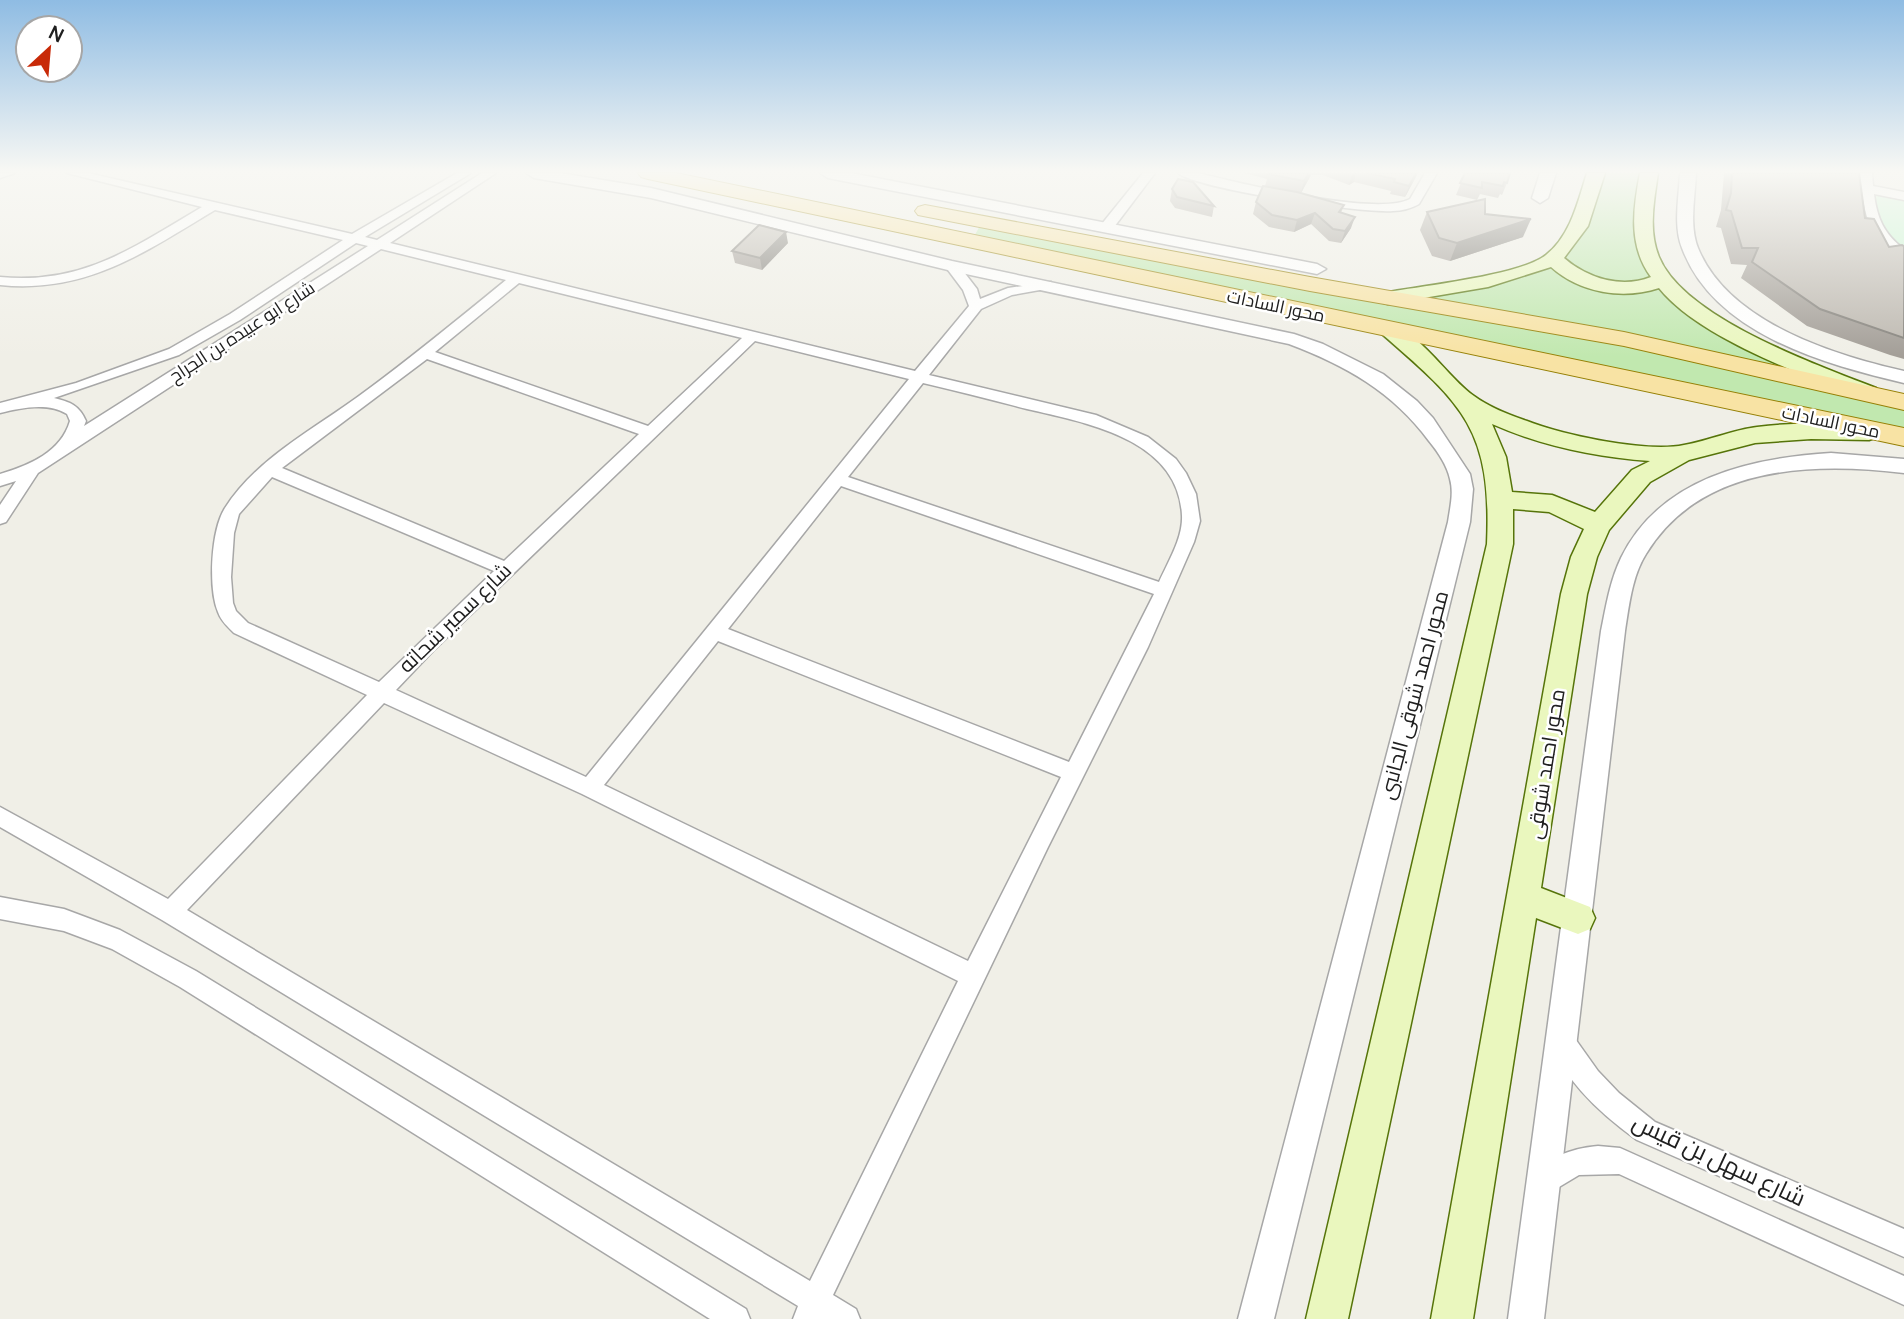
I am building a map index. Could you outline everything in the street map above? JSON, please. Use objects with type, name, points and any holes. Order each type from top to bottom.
[{"type":"main road","name":"محور السادات","points":[[936,235],[1894,435]]},
{"type":"main road","name":"محور السادات","points":[[1087,235],[1388,298],[1624,339],[1904,402]]},
{"type":"main road","points":[[1388,298],[1488,281],[1533,268],[1553,259],[1572,235]]},
{"type":"main road","points":[[1644,235],[1650,260],[1663,279],[1695,307],[1754,344],[1877,397]]},
{"type":"main road","points":[[953,266],[971,242]]},
{"type":"main road","points":[[1553,259],[1576,276],[1611,287],[1645,287],[1663,279]]},
{"type":"main road","points":[[1327,1319],[1500,544],[1501,502],[1494,456],[1474,412],[1436,371],[1389,330]]},
{"type":"main road","points":[[1466,401],[1523,429],[1566,443],[1612,452],[1681,454]]},
{"type":"main road","name":"محور احمد شوقى","points":[[1452,1319],[1574,594],[1584,557],[1598,526],[1641,476],[1681,454],[1729,440],[1782,432],[1894,435]]},
{"type":"main road","points":[[1501,502],[1542,501],[1572,510],[1598,526]]},
{"type":"main road","points":[[1523,897],[1578,918]]},
{"type":"street","points":[[0,281],[34,284],[80,276],[121,258],[162,235]]},
{"type":"street","points":[[339,235],[1100,422],[1128,432],[1159,450],[1178,475],[1191,514],[1190,528],[1164,590],[1115,698],[1074,773],[811,1310]]},
{"type":"street","name":"شارع ابو عبيده بن الجراح","points":[[0,407],[81,386],[174,352],[234,317],[360,235]]},
{"type":"street","name":"شارع ابو عبيده بن الجراح","points":[[64,446],[393,235]]},
{"type":"street","name":"محور احمد شوقى الجانبى","points":[[823,235],[953,266],[1294,340],[1342,356],[1386,383],[1422,415],[1448,452],[1463,482],[1459,522],[1256,1319]]},
{"type":"street","points":[[1140,235],[1317,269]]},
{"type":"street","points":[[1688,235],[1691,251],[1713,285],[1730,303],[1754,320],[1846,362],[1904,377]]},
{"type":"street","points":[[1881,235],[1904,255]]},
{"type":"street","points":[[953,266],[970,289],[976,306]]},
{"type":"street","points":[[515,279],[426,354],[271,470],[245,494],[229,514],[222,576],[227,613],[240,628],[589,788],[974,976]]},
{"type":"street","points":[[589,788],[976,306],[1008,292],[1046,285]]},
{"type":"street","name":"شارع سمير شحاته","points":[[170,912],[381,692],[752,336]]},
{"type":"street","points":[[426,354],[651,433]]},
{"type":"street","points":[[0,480],[33,468],[64,446],[74,433],[77,422],[73,412],[63,405],[47,401],[27,401]]},
{"type":"street","points":[[1526,1319],[1613,632],[1621,587],[1637,550],[1661,518],[1687,496],[1722,480],[1778,464],[1830,460],[1904,466]]},
{"type":"street","points":[[0,518],[33,468]]},
{"type":"street","points":[[271,470],[507,569]]},
{"type":"street","points":[[838,479],[1164,590]]},
{"type":"street","points":[[716,632],[1074,773]]},
{"type":"street","points":[[0,816],[170,912],[811,1310],[846,1319]]},
{"type":"street","points":[[0,908],[64,920],[120,941],[200,986],[736,1319]]},
{"type":"street","name":"شارع سهل بن قيس","points":[[1562,1042],[1596,1091],[1646,1131],[1904,1243]]},
{"type":"street","name":"شارع سهل بن قيس","points":[[1544,1184],[1558,1170],[1576,1161],[1597,1158],[1620,1161],[1904,1291]]},
{"type":"green space","points":[[975,235],[1049,235],[1388,298],[1429,291],[1553,259],[1570,235],[1650,235],[1655,270],[1732,332],[1904,402],[1904,437],[971,242]]},
{"type":"green space","points":[[1904,235],[1904,255],[1880,236]]},
{"type":"building","points":[[749,235],[783,235],[760,258],[732,251]]},
{"type":"building","points":[[1437,235],[1483,235],[1457,243],[1439,238]]},
{"type":"building","points":[[1738,235],[1882,235],[1889,247],[1904,246],[1904,338],[1820,309],[1752,262],[1758,248],[1742,248]]}]
